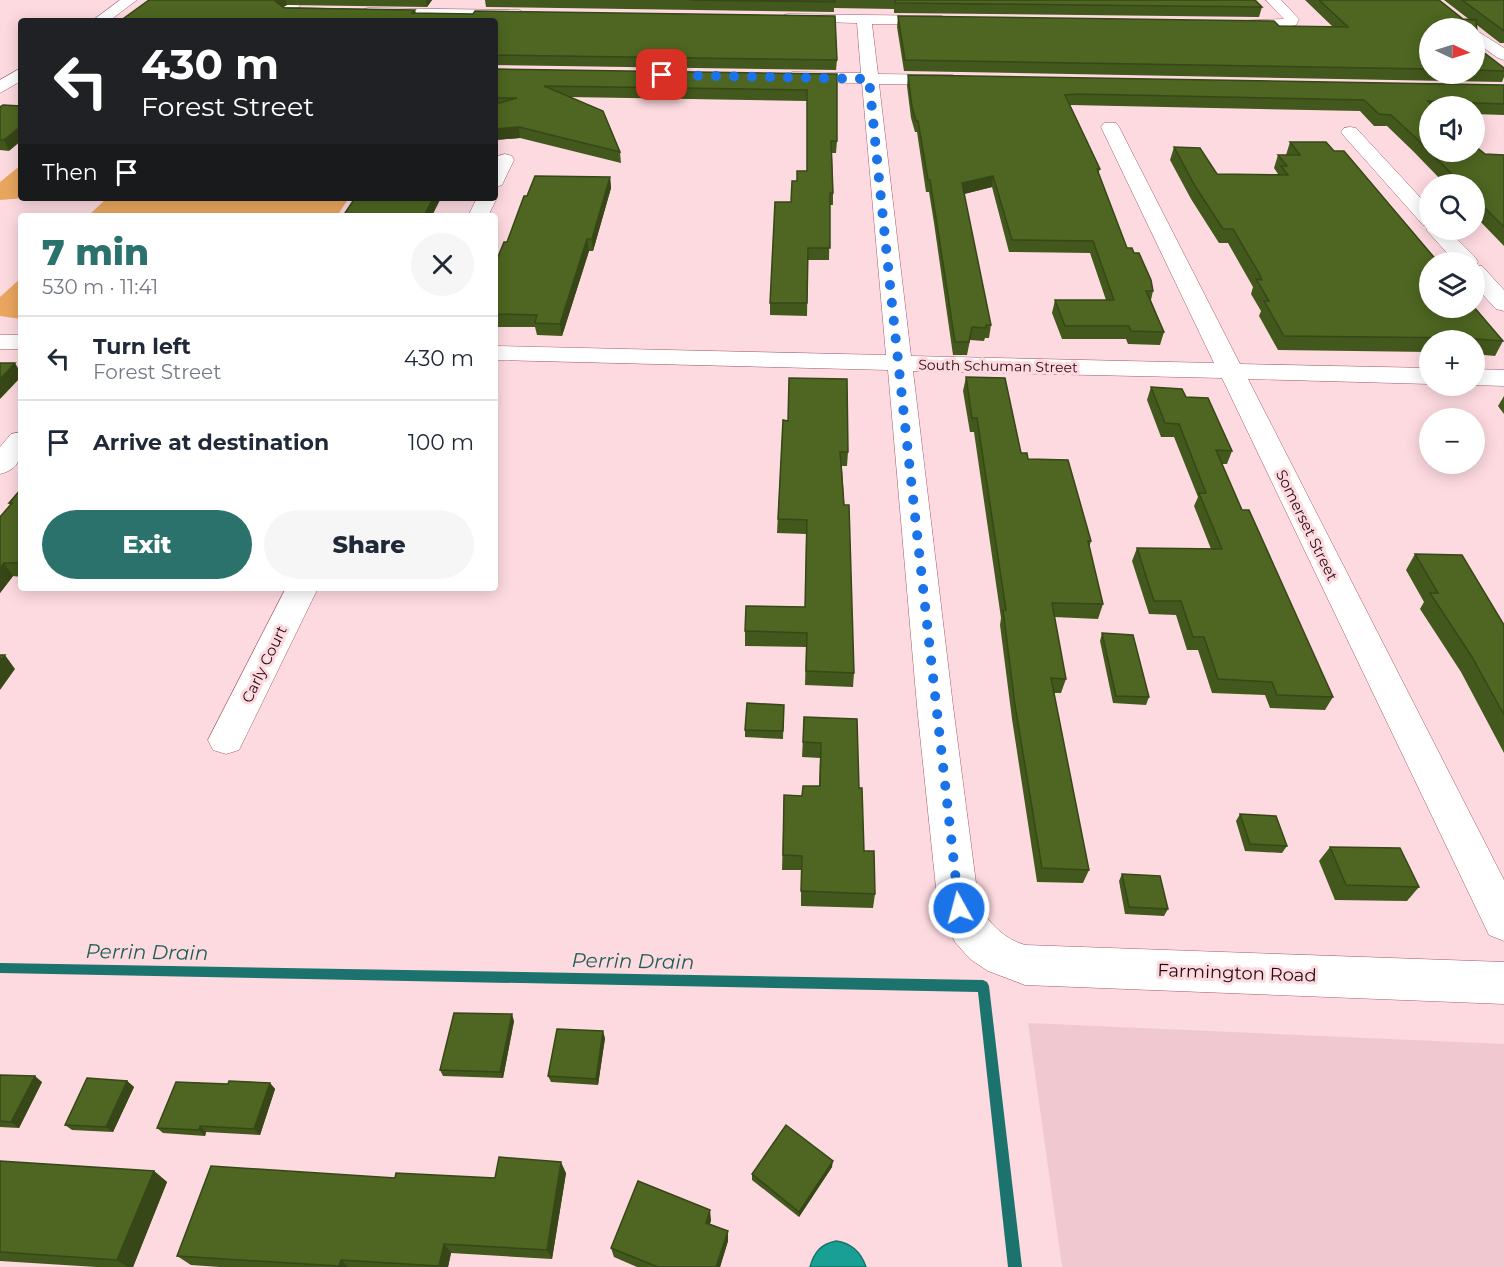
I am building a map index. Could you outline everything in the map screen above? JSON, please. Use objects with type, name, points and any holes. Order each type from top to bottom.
[{"type":"street","points":[[103,18],[130,0]]},
{"type":"street","points":[[278,18],[299,0]]},
{"type":"street","points":[[453,13],[463,0]]},
{"type":"street","points":[[1214,24],[1288,23],[1292,19],[1273,0]]},
{"type":"street","points":[[287,11],[314,11]]},
{"type":"street","points":[[349,12],[535,14]]},
{"type":"street","points":[[770,18],[957,21]]},
{"type":"street","points":[[864,19],[898,363]]},
{"type":"street","points":[[1485,41],[1504,55]]},
{"type":"street","points":[[0,88],[18,75]]},
{"type":"street","points":[[781,77],[964,80]]},
{"type":"street","name":"Somerset Street","points":[[1110,127],[1504,922]]},
{"type":"street","points":[[1350,132],[1419,209]]},
{"type":"street","points":[[498,175],[505,160]]},
{"type":"street","points":[[1446,240],[1458,252]]},
{"type":"street","points":[[1485,283],[1504,304]]},
{"type":"street","points":[[0,342],[18,342]]},
{"type":"street","name":"South Schuman Street","points":[[498,353],[1419,376]]},
{"type":"street","name":"Farmington Road","points":[[898,363],[959,908],[968,928],[977,939],[1005,960],[1025,965],[1504,983]]},
{"type":"street","points":[[1485,377],[1504,378]]},
{"type":"street","points":[[0,465],[18,444]]},
{"type":"street","name":"Carly Court","points":[[226,740],[300,591]]},
{"type":"shaded area","points":[[18,167],[18,198],[0,200],[0,182]]},
{"type":"shaded area","points":[[104,201],[347,201],[339,213],[91,213]]},
{"type":"shaded area","points":[[18,281],[18,319],[0,316],[0,297]]},
{"type":"shaded area","points":[[1028,1023],[1504,1044],[1504,1267],[1062,1267]]},
{"type":"water","points":[[836,1241],[855,1249],[866,1267],[810,1267],[819,1249]]},
{"type":"building","points":[[149,0],[276,0],[284,8],[415,10],[412,13],[473,14],[475,11],[835,16],[837,60],[498,55],[498,18],[124,18]]},
{"type":"building","points":[[689,0],[835,0],[835,2]]},
{"type":"building","points":[[895,0],[1255,0],[1262,7],[895,3]]},
{"type":"building","points":[[1319,0],[1439,0],[1462,18],[1419,18],[1419,69],[905,60],[898,16],[1274,21],[1279,26],[1348,27]]},
{"type":"building","points":[[1462,0],[1504,0],[1504,31]]},
{"type":"building","points":[[1485,53],[1504,68],[1504,71],[1485,70]]},
{"type":"building","points":[[498,69],[837,74],[837,141],[831,141],[833,193],[830,193],[830,248],[808,248],[807,303],[770,303],[775,202],[791,202],[792,181],[797,181],[797,171],[807,171],[807,90],[544,86],[603,111],[620,152],[519,127],[498,129],[498,103],[517,98],[498,98]]},
{"type":"building","points":[[908,75],[1504,85],[1504,104],[1485,103],[1485,96],[1419,96],[1419,141],[1391,115],[1379,114],[1364,100],[1065,95],[1100,169],[1097,169],[1127,248],[1132,248],[1134,253],[1139,253],[1151,280],[1153,291],[1146,291],[1164,332],[1131,331],[1129,326],[1065,326],[1055,300],[1114,300],[1093,241],[1012,240],[993,176],[962,183],[991,325],[986,325],[986,328],[972,327],[969,342],[955,342],[930,180],[928,180],[918,121],[916,121]]},
{"type":"building","points":[[3,105],[18,106],[18,128],[4,140],[0,140],[0,107]]},
{"type":"building","points":[[1290,142],[1326,142],[1334,151],[1344,151],[1430,252],[1419,252],[1419,318],[1483,318],[1503,341],[1485,340],[1485,330],[1419,330],[1419,338],[1284,336],[1264,301],[1269,301],[1256,279],[1262,280],[1260,275],[1233,229],[1223,229],[1195,186],[1174,147],[1200,148],[1217,174],[1288,175],[1281,166],[1287,166],[1278,155],[1300,155]]},
{"type":"building","points":[[1485,154],[1504,155],[1504,227],[1485,208],[1485,174],[1452,174],[1440,162],[1485,162]]},
{"type":"building","points":[[535,176],[610,177],[592,239],[587,239],[560,324],[535,323],[537,315],[498,314],[498,257],[504,242],[507,242],[524,196],[527,196]]},
{"type":"building","points":[[353,201],[432,201],[426,213],[345,213]]},
{"type":"building","points":[[0,363],[15,363],[0,379]]},
{"type":"building","points":[[966,377],[1005,378],[1021,453],[1027,453],[1028,459],[1068,460],[1091,541],[1088,541],[1103,604],[1052,603],[1066,679],[1051,678],[1089,870],[1042,868],[1015,705],[1003,610],[1006,610],[977,418],[972,418]]},
{"type":"building","points":[[789,378],[847,379],[848,452],[840,452],[844,505],[849,505],[854,673],[806,671],[807,633],[745,631],[746,606],[805,607],[807,520],[778,519],[783,420],[788,421]]},
{"type":"building","points":[[1151,387],[1182,389],[1186,397],[1208,398],[1232,451],[1216,450],[1242,510],[1249,510],[1333,697],[1277,695],[1272,682],[1218,679],[1204,637],[1193,637],[1181,601],[1154,601],[1137,548],[1222,549],[1199,493],[1206,493],[1179,424],[1165,423]]},
{"type":"building","points":[[18,492],[18,563],[4,563],[0,568],[0,517],[12,503],[9,503]]},
{"type":"building","points":[[1415,554],[1462,555],[1504,625],[1504,715],[1472,657],[1430,593],[1438,593]]},
{"type":"building","points":[[1102,633],[1133,635],[1149,697],[1116,696]]},
{"type":"building","points":[[747,703],[784,705],[783,731],[745,730]]},
{"type":"building","points":[[804,717],[857,719],[864,851],[874,851],[875,894],[801,891],[802,856],[783,855],[784,795],[802,796],[803,786],[820,786],[821,743],[803,742]]},
{"type":"building","points":[[1240,814],[1276,816],[1287,846],[1250,844]]},
{"type":"building","points":[[1330,847],[1400,848],[1419,887],[1346,885]]},
{"type":"building","points":[[1122,874],[1160,876],[1168,909],[1129,907]]},
{"type":"building","points":[[454,1013],[512,1014],[500,1072],[440,1070]]},
{"type":"building","points":[[557,1029],[603,1031],[596,1079],[548,1076]]},
{"type":"building","points":[[0,1075],[35,1076],[11,1122],[0,1121]]},
{"type":"building","points":[[87,1078],[127,1081],[106,1127],[65,1125]]},
{"type":"building","points":[[229,1081],[270,1083],[254,1129],[200,1126],[199,1130],[157,1128],[176,1082],[228,1084]]},
{"type":"building","points":[[786,1125],[833,1161],[799,1212],[752,1174]]},
{"type":"building","points":[[499,1157],[561,1162],[547,1250],[444,1244],[439,1266],[341,1260],[339,1266],[177,1256],[211,1166],[395,1178],[396,1173],[495,1178]]},
{"type":"building","points":[[0,1161],[154,1171],[117,1260],[0,1252]]},
{"type":"building","points":[[638,1181],[710,1210],[706,1223],[728,1231],[716,1267],[658,1267],[611,1248]]},
{"type":"waterway","name":"Perrin Drain","points":[[0,968],[983,986],[1015,1267]]},
{"type":"route","points":[[662,75],[869,79],[935,706],[959,908]]}]
